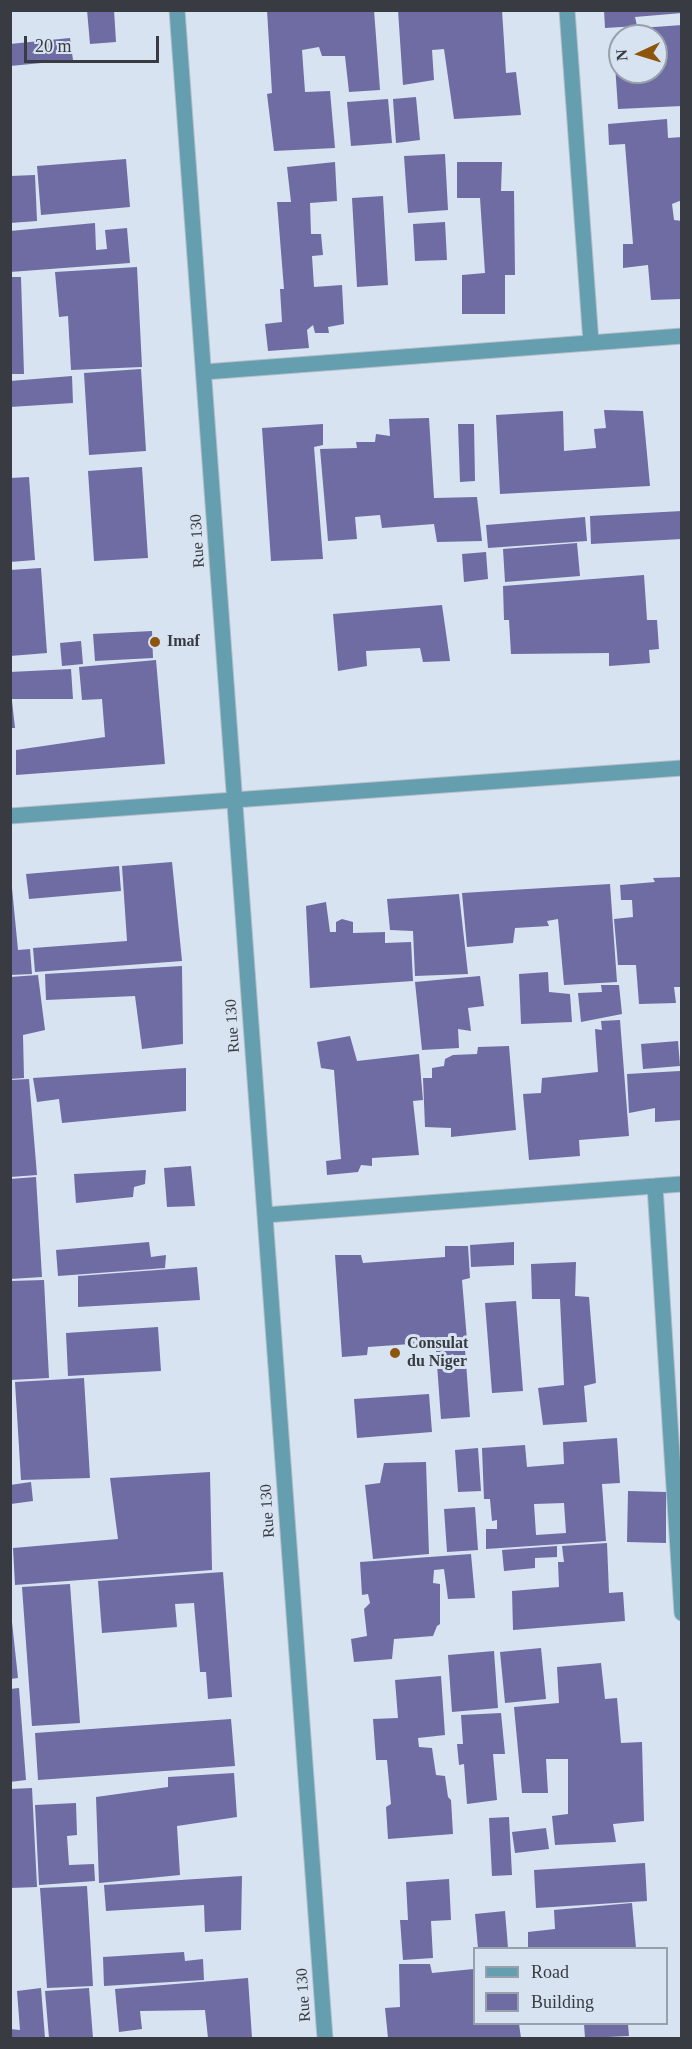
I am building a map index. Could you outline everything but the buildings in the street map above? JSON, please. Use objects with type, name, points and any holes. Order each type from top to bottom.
[{"type":"street","name":"Rue 130","points":[[177,10],[325,2038]]},
{"type":"street","points":[[567,10],[591,343]]},
{"type":"street","points":[[204,372],[681,336]]},
{"type":"street","points":[[10,816],[681,768]]},
{"type":"street","points":[[265,1215],[681,1184]]},
{"type":"street","points":[[655,1186],[681,1613]]},
{"type":"place","name":"Imaf","points":[[155,642]]},
{"type":"place","name":"Consulat du Niger","points":[[395,1353]]}]
